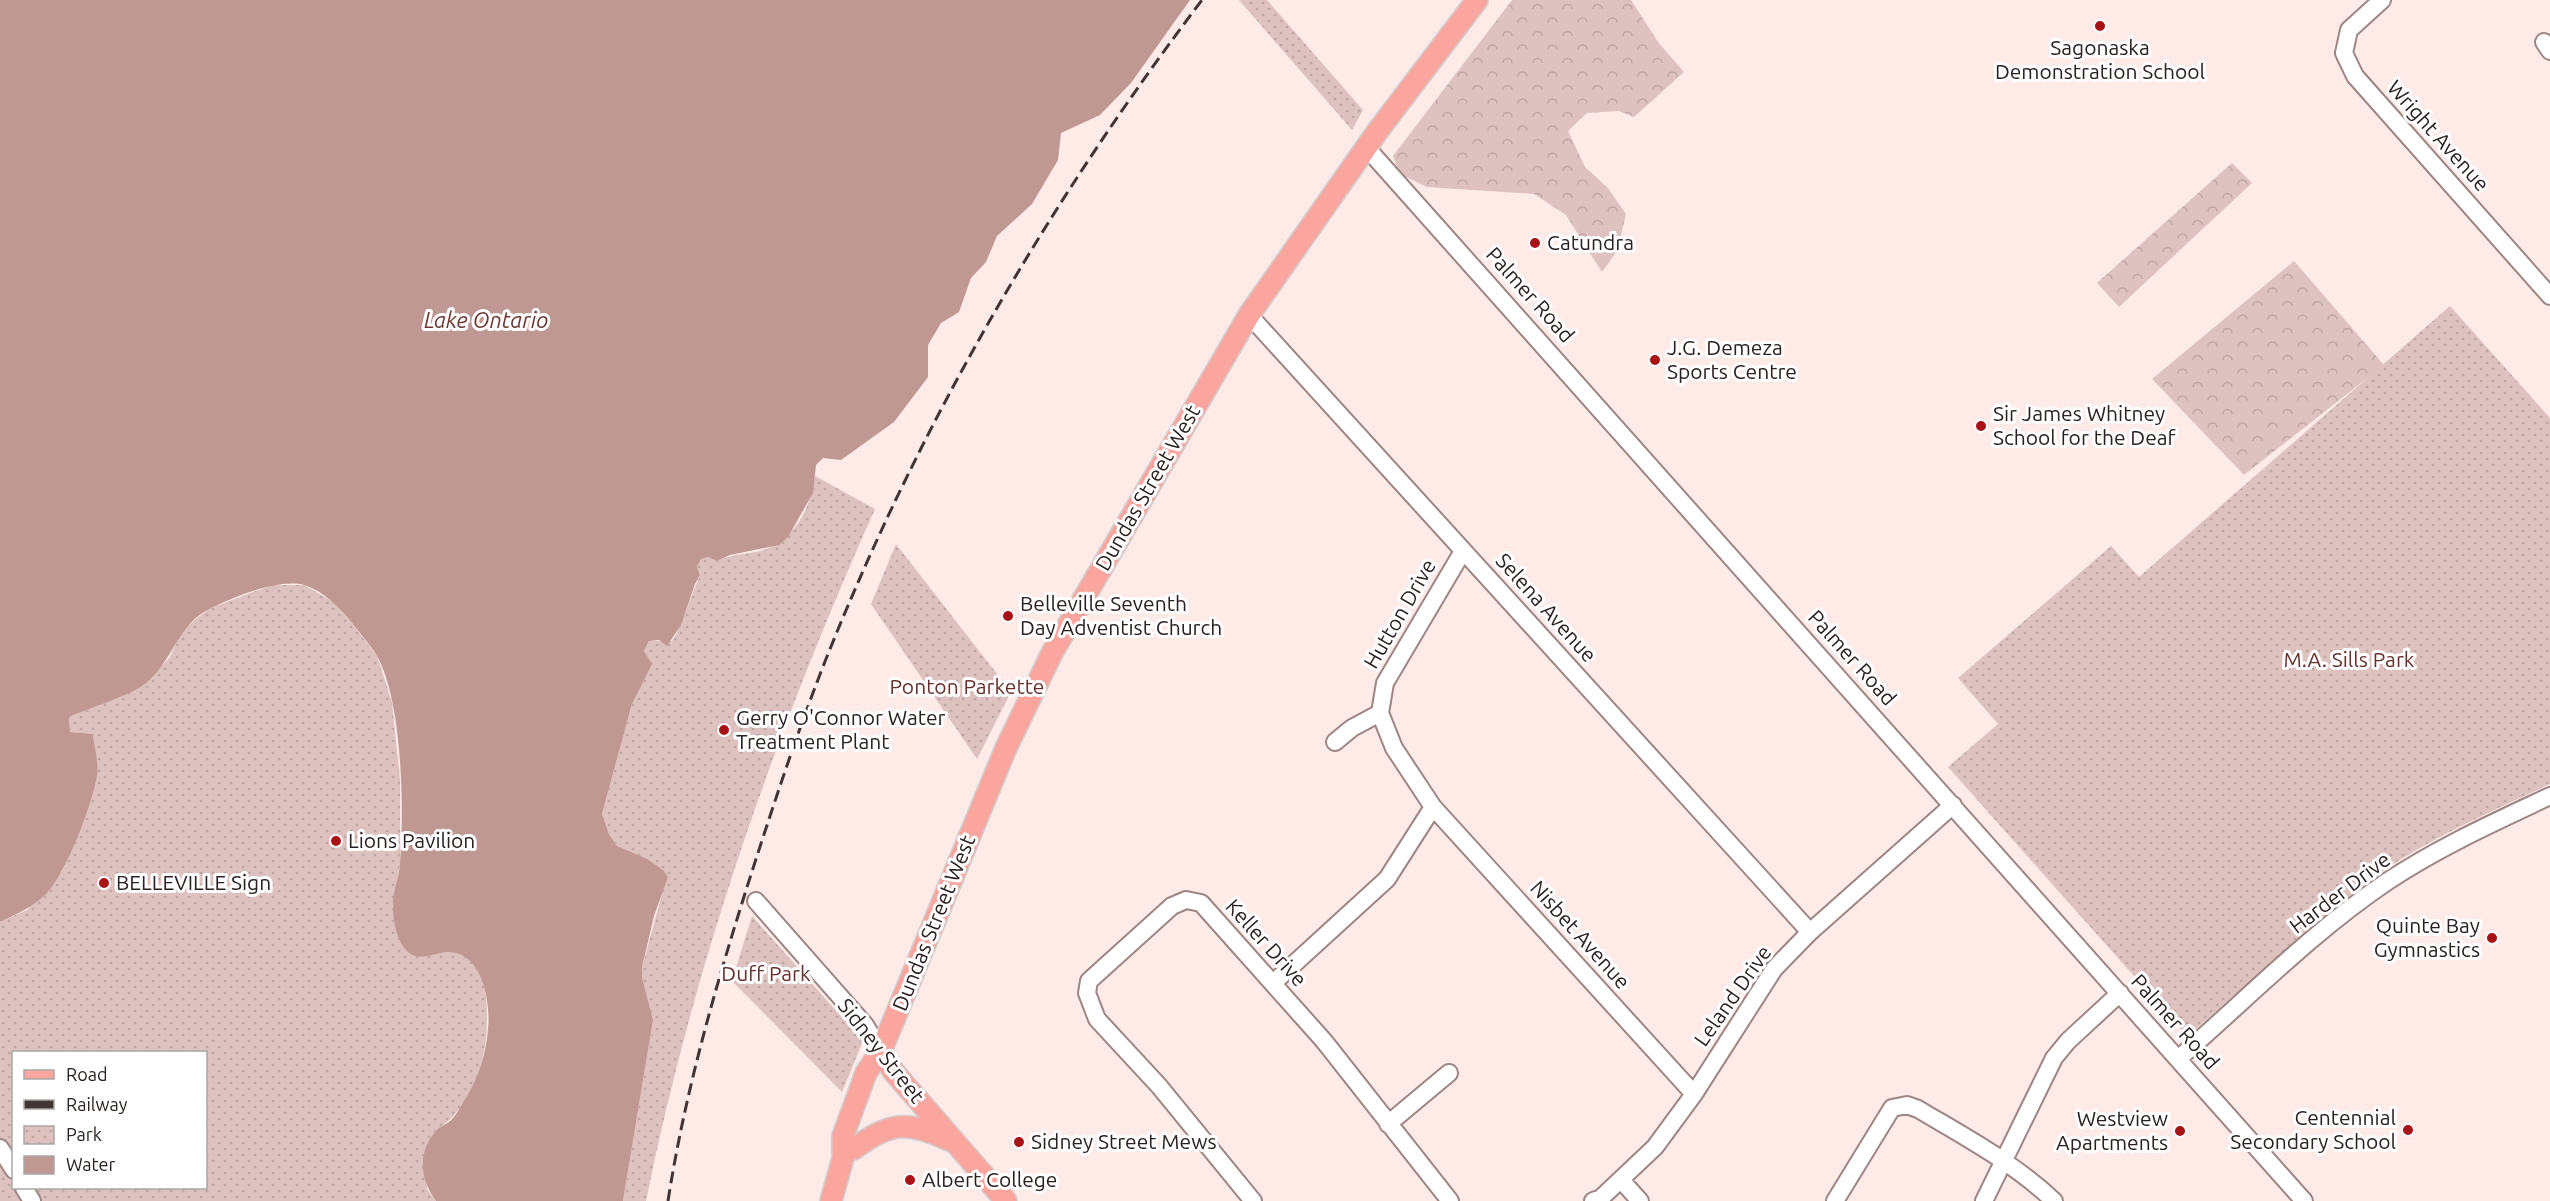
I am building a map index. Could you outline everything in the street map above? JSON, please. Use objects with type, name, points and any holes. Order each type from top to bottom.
[{"type":"main road","name":"Dundas Street West","points":[[831,1201],[880,1077],[881,1051],[1006,748],[1052,653],[1249,315],[1366,147],[1477,0]]},
{"type":"main road","name":"Sidney Street","points":[[881,1051],[893,1071],[1006,1201]]},
{"type":"main road","points":[[849,1153],[890,1126],[906,1125],[925,1129],[954,1142]]},
{"type":"street","name":"Wright Avenue","points":[[2382,0],[2349,30],[2344,53],[2355,76],[2550,296]]},
{"type":"street","name":"Palmer Road","points":[[1366,147],[2304,1201]]},
{"type":"street","name":"Selena Avenue","points":[[1249,315],[1810,932]]},
{"type":"street","name":"Hutton Drive","points":[[1380,713],[1385,683],[1463,551]]},
{"type":"street","points":[[1273,983],[1387,879],[1433,807],[1394,748],[1380,713],[1352,728],[1335,742]]},
{"type":"street","name":"Harder Drive","points":[[2178,1059],[2285,964],[2388,881],[2438,851],[2550,795]]},
{"type":"street","name":"Leland Drive","points":[[1593,1201],[1621,1180],[1655,1147],[1694,1094],[1774,969],[1810,932],[1953,805]]},
{"type":"street","name":"Nisbet Avenue","points":[[1433,807],[1694,1094]]},
{"type":"street","name":"Keller Drive","points":[[1253,1201],[1160,1086],[1097,1019],[1087,993],[1089,981],[1172,906],[1186,900],[1201,903],[1324,1041],[1450,1201]]},
{"type":"street","name":"Sidney Street","points":[[756,901],[865,1025],[881,1051]]},
{"type":"street","points":[[1983,1201],[2054,1058],[2067,1041],[2120,993]]},
{"type":"street","points":[[1388,1124],[1449,1073]]},
{"type":"street","points":[[1834,1201],[1892,1108],[1907,1105],[1918,1109],[2004,1160],[2033,1181],[2054,1201]]},
{"type":"street","points":[[0,1148],[12,1167]]},
{"type":"street","points":[[1621,1180],[1640,1201]]},
{"type":"green space","points":[[1239,0],[1267,0],[1363,110],[1352,130]]},
{"type":"green space","points":[[1512,0],[1631,0],[1658,42],[1684,72],[1634,117],[1619,111],[1587,113],[1568,131],[1585,167],[1608,188],[1626,214],[1617,251],[1602,272],[1566,215],[1534,194],[1427,187],[1400,174],[1393,156]]},
{"type":"green space","points":[[2232,163],[2252,183],[2119,307],[2097,283]]},
{"type":"green space","points":[[2294,261],[2384,365],[2244,475],[2152,379]]},
{"type":"green space","name":"M.A. Sills Park","points":[[2450,306],[2550,418],[2550,784],[2442,836],[2380,873],[2310,928],[2198,1027],[2190,1032],[2182,1030],[1948,767],[1998,724],[1958,678],[2111,546],[2139,577]]},
{"type":"green space","points":[[815,476],[875,509],[804,677],[741,849],[688,1024],[646,1201],[623,1201],[653,1020],[642,977],[642,967],[665,883],[663,870],[617,846],[609,834],[602,814],[632,704],[641,685],[644,652],[649,641],[672,641],[676,635],[700,575],[697,567],[701,559],[708,557],[717,561],[760,551],[776,544],[800,520],[810,498]]},
{"type":"green space","name":"Ponton Parkette","points":[[896,544],[1011,692],[977,759],[871,604]]},
{"type":"green space","points":[[272,585],[304,585],[337,604],[377,656],[392,702],[400,779],[400,865],[392,907],[421,957],[446,952],[462,954],[472,962],[479,973],[486,997],[486,1034],[479,1071],[463,1104],[437,1130],[427,1189],[436,1201],[0,1201],[0,922],[27,910],[63,870],[82,824],[97,774],[93,734],[70,732],[69,717],[144,685],[170,657],[181,632],[208,609]]},
{"type":"green space","name":"Duff Park","points":[[752,916],[863,1041],[842,1092],[732,981]]},
{"type":"water","name":"Lake Ontario","points":[[0,0],[1190,0],[1131,83],[1100,115],[1061,133],[1058,160],[1032,204],[997,236],[986,262],[971,278],[959,312],[941,323],[928,345],[928,377],[894,422],[841,460],[823,458],[816,465],[813,493],[788,537],[779,545],[730,555],[717,561],[708,557],[701,559],[697,567],[700,575],[681,625],[667,646],[659,640],[649,641],[644,651],[652,664],[632,704],[602,814],[609,834],[617,846],[647,859],[663,870],[668,877],[654,916],[642,967],[642,977],[653,1020],[623,1201],[436,1201],[431,1193],[424,1175],[423,1157],[430,1139],[455,1115],[477,1075],[488,1029],[486,993],[482,980],[469,960],[459,954],[447,952],[422,957],[412,955],[404,948],[399,938],[394,921],[393,904],[400,864],[402,815],[400,757],[397,728],[386,676],[377,656],[347,617],[325,596],[311,588],[294,584],[270,586],[211,608],[190,624],[162,665],[145,684],[69,717],[70,732],[93,734],[97,770],[90,803],[78,837],[55,883],[47,893],[25,910],[0,922]]},
{"type":"railway","points":[[668,1201],[694,1071],[743,901],[806,712],[861,576],[944,403],[990,319],[1091,156],[1145,77],[1202,0]]},
{"type":"place","name":"Sagonaska Demonstration School","points":[[2100,26]]},
{"type":"place","name":"Catundra","points":[[1535,243]]},
{"type":"place","name":"J.G. Demeza Sports Centre","points":[[1655,360]]},
{"type":"place","name":"Sir James Whitney School for the Deaf","points":[[1981,426]]},
{"type":"place","name":"Belleville Seventh Day Adventist Church","points":[[1008,616]]},
{"type":"place","name":"Gerry O'Connor Water Treatment Plant","points":[[724,730]]},
{"type":"place","name":"Lions Pavilion","points":[[336,841]]},
{"type":"place","name":"BELLEVILLE Sign","points":[[104,883]]},
{"type":"place","name":"Quinte Bay Gymnastics","points":[[2492,938]]},
{"type":"place","name":"Centennial Secondary School","points":[[2408,1130]]},
{"type":"place","name":"Westview Apartments","points":[[2180,1131]]},
{"type":"place","name":"Sidney Street Mews","points":[[1019,1142]]},
{"type":"place","name":"Albert College","points":[[910,1180]]}]
